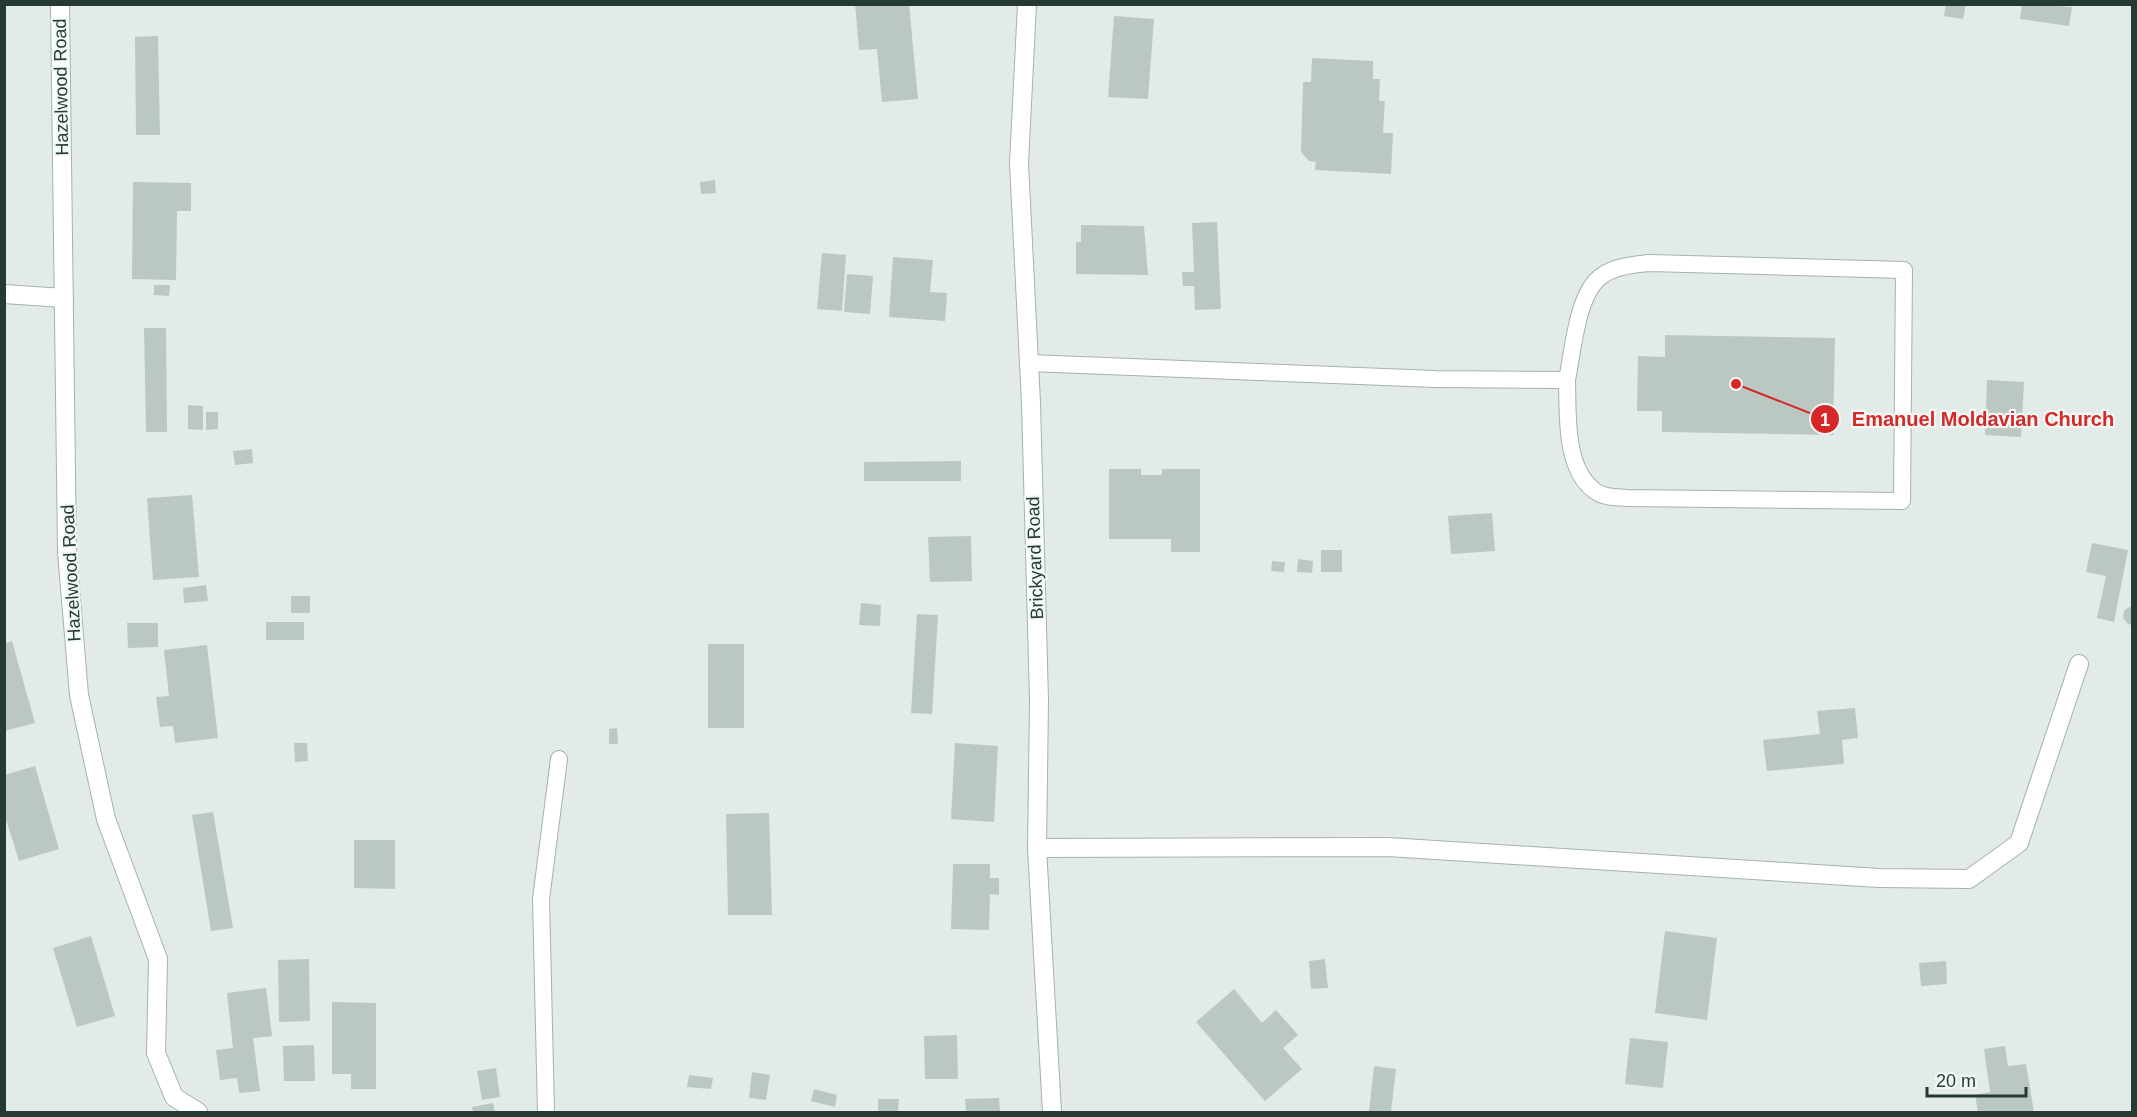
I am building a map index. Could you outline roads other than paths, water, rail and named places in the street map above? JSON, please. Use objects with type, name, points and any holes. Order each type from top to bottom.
[{"type":"street","name":"Hazelwood Road","points":[[60,4],[67,552],[79,695],[106,819],[158,959],[156,1053],[174,1097],[198,1113]]},
{"type":"street","name":"Brickyard Road","points":[[1027,4],[1019,163],[1029,363],[1039,701],[1037,848],[1052,1113]]},
{"type":"street","points":[[4,294],[64,298]]},
{"type":"street","points":[[1037,848],[1388,847],[1879,878],[1969,879],[2019,843],[2079,664]]},
{"type":"lane","points":[[1648,262],[1904,270],[1902,501],[1604,496],[1586,482],[1577,467],[1569,426],[1567,380],[1580,313],[1592,284],[1616,268],[1648,262]]},
{"type":"lane","points":[[1029,363],[1436,379],[1567,380]]},
{"type":"lane","points":[[546,1113],[541,899],[559,759]]},
{"type":"place","name":"Emanuel Moldavian Church","points":[[1736,384]]}]
